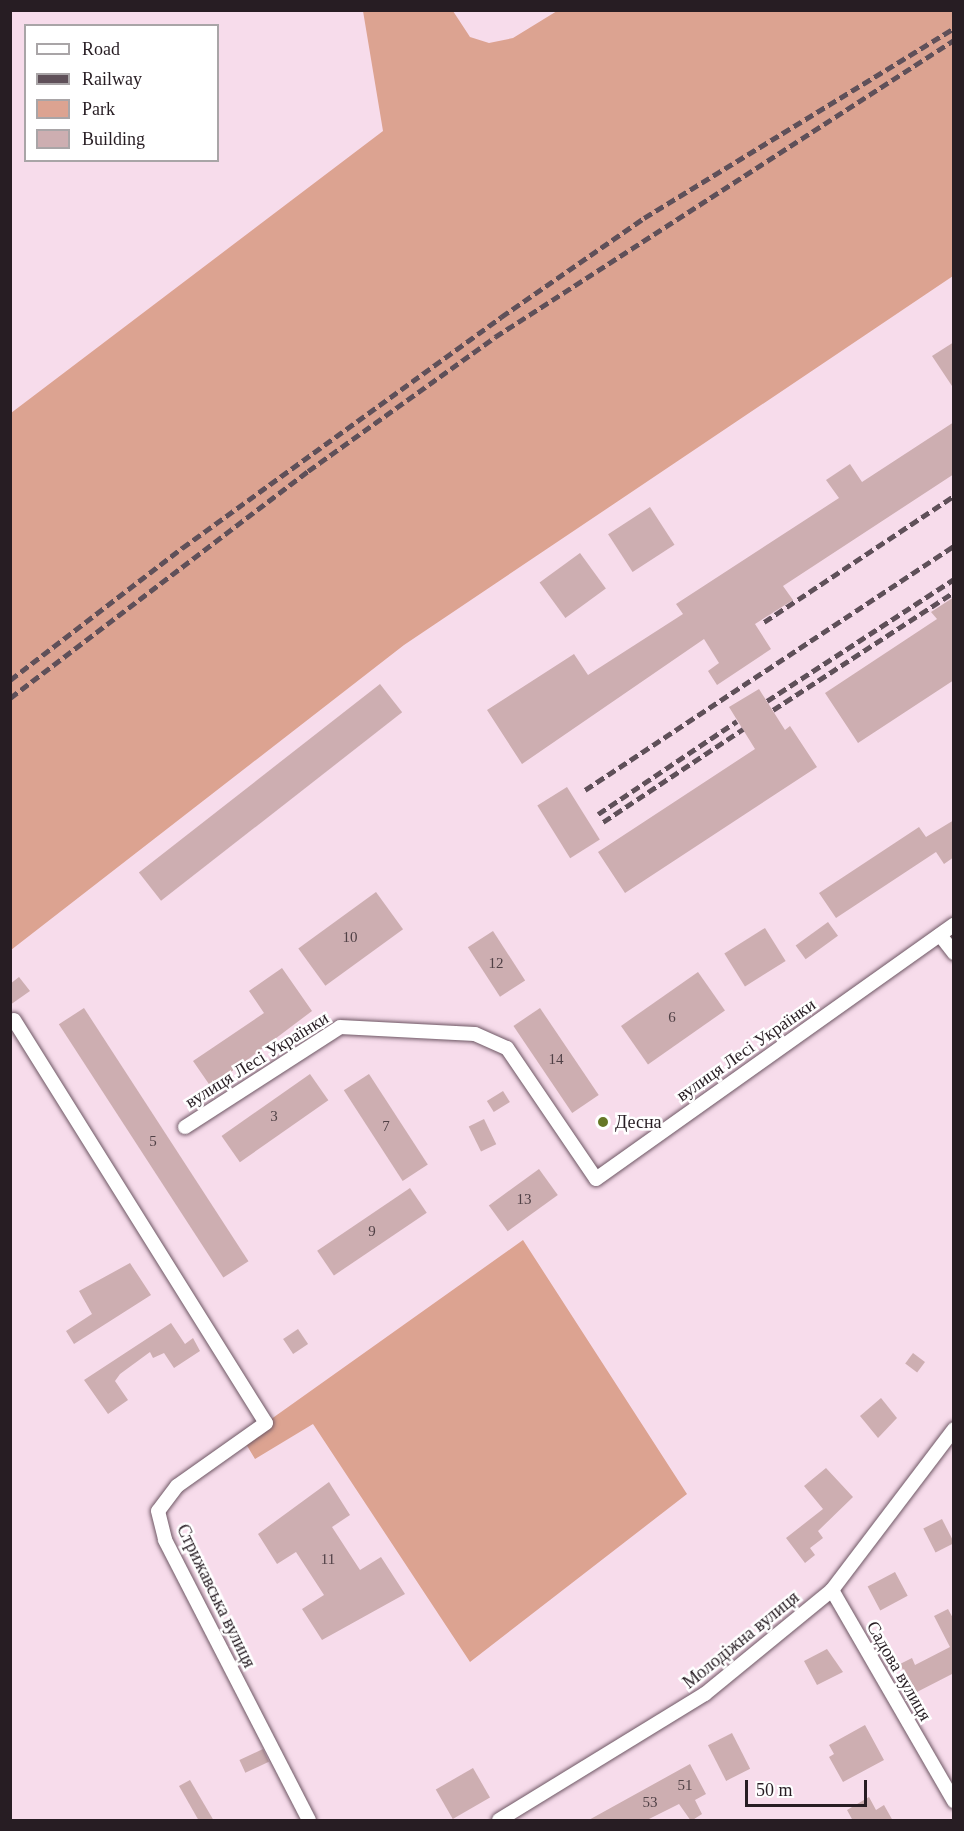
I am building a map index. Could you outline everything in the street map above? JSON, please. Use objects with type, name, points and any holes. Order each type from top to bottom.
[{"type":"street","name":"вулиця Лесі Українки","points":[[185,1128],[340,1027],[475,1034],[507,1048],[596,1179],[954,925]]},
{"type":"street","points":[[940,934],[954,953]]},
{"type":"street","name":"Стрижавська вулиця","points":[[14,1020],[266,1423],[177,1486],[158,1511],[165,1540],[309,1821]]},
{"type":"street","name":"Молодіжна вулиця","points":[[499,1821],[705,1694],[832,1590],[954,1429]]},
{"type":"street","name":"Садова вулиця","points":[[832,1590],[954,1801]]},
{"type":"green space","points":[[363,11],[453,11],[470,37],[489,43],[513,38],[557,11],[953,11],[953,276],[404,645],[11,950],[11,413],[383,131]]},
{"type":"green space","points":[[523,1240],[687,1494],[470,1662],[313,1424],[255,1459],[243,1439]]},
{"type":"building","points":[[954,342],[954,389],[932,356]]},
{"type":"building","points":[[954,422],[954,474],[783,586],[793,600],[755,624],[771,649],[717,685],[708,671],[719,663],[704,639],[522,764],[487,710],[574,654],[588,675],[683,614],[676,604],[839,498],[826,480],[850,464],[862,482]]},
{"type":"building","points":[[650,507],[675,545],[633,572],[608,534]]},
{"type":"building","points":[[580,553],[606,589],[565,618],[540,582]]},
{"type":"building","points":[[954,597],[954,680],[858,743],[825,693],[937,619],[931,612]]},
{"type":"building","points":[[380,684],[402,712],[161,901],[139,872]]},
{"type":"building","points":[[759,689],[785,730],[790,726],[817,767],[625,893],[598,852],[755,749],[729,707]]},
{"type":"building","points":[[567,787],[600,840],[570,858],[537,806]]},
{"type":"building","points":[[954,820],[954,857],[944,864],[936,852],[836,918],[819,893],[919,827],[926,837]]},
{"type":"building","points":[[376,892],[403,929],[325,986],[298,948]]},
{"type":"building","points":[[828,922],[838,936],[806,959],[796,946]]},
{"type":"building","points":[[765,928],[786,961],[745,987],[724,953]]},
{"type":"building","points":[[493,931],[525,980],[500,997],[468,947]]},
{"type":"building","points":[[282,968],[312,1011],[211,1087],[193,1061],[264,1013],[249,991]]},
{"type":"building","points":[[698,972],[725,1011],[648,1064],[621,1026]]},
{"type":"building","points":[[19,977],[30,991],[10,1005],[10,984]]},
{"type":"building","points":[[84,1008],[248,1261],[223,1278],[59,1024]]},
{"type":"building","points":[[540,1008],[599,1095],[572,1113],[513,1026]]},
{"type":"building","points":[[310,1074],[328,1100],[240,1162],[222,1136]]},
{"type":"building","points":[[369,1074],[428,1165],[403,1181],[344,1090]]},
{"type":"building","points":[[503,1091],[510,1102],[494,1112],[487,1101]]},
{"type":"building","points":[[484,1119],[496,1144],[481,1152],[469,1126]]},
{"type":"building","points":[[539,1169],[558,1195],[508,1231],[489,1205]]},
{"type":"building","points":[[410,1188],[427,1213],[334,1276],[317,1251]]},
{"type":"building","points":[[130,1263],[151,1295],[74,1344],[66,1331],[92,1314],[79,1291]]},
{"type":"building","points":[[171,1323],[185,1344],[193,1338],[200,1351],[174,1368],[164,1353],[153,1358],[150,1352],[120,1374],[115,1381],[128,1400],[108,1414],[84,1380]]},
{"type":"building","points":[[298,1329],[308,1344],[293,1354],[283,1339]]},
{"type":"building","points":[[913,1353],[925,1362],[917,1372],[905,1363]]},
{"type":"building","points":[[881,1398],[897,1418],[878,1438],[860,1416]]},
{"type":"building","points":[[826,1468],[853,1497],[818,1531],[823,1538],[810,1548],[815,1555],[805,1563],[786,1538],[823,1509],[804,1486]]},
{"type":"building","points":[[329,1482],[350,1515],[332,1527],[360,1570],[381,1557],[405,1594],[322,1640],[302,1609],[324,1595],[296,1552],[277,1564],[258,1534]]},
{"type":"building","points":[[942,1519],[954,1543],[936,1553],[923,1529]]},
{"type":"building","points":[[895,1572],[908,1596],[880,1610],[868,1587]]},
{"type":"building","points":[[948,1609],[954,1620],[954,1673],[915,1693],[900,1664],[912,1658],[915,1665],[950,1647],[934,1616]]},
{"type":"building","points":[[827,1649],[843,1672],[817,1685],[804,1661]]},
{"type":"building","points":[[865,1725],[884,1760],[843,1782],[829,1757],[834,1754],[829,1745]]},
{"type":"building","points":[[732,1733],[750,1769],[726,1781],[708,1745]]},
{"type":"building","points":[[263,1749],[269,1762],[245,1773],[239,1760]]},
{"type":"building","points":[[690,1764],[706,1794],[695,1800],[702,1814],[691,1821],[679,1804],[645,1821],[587,1821]]},
{"type":"building","points":[[473,1768],[490,1797],[453,1819],[436,1790]]},
{"type":"building","points":[[190,1780],[214,1821],[199,1821],[179,1786]]},
{"type":"building","points":[[869,1797],[876,1810],[884,1805],[893,1821],[853,1821],[847,1810]]},
{"type":"railway","points":[[10,680],[182,548],[501,317],[644,218],[954,28]]},
{"type":"railway","points":[[10,698],[308,471],[495,337],[954,40]]},
{"type":"railway","points":[[764,622],[954,496]]},
{"type":"railway","points":[[585,790],[954,546]]},
{"type":"railway","points":[[767,701],[954,579]]},
{"type":"railway","points":[[773,710],[954,592]]},
{"type":"railway","points":[[598,814],[737,721]]},
{"type":"railway","points":[[603,822],[743,729]]},
{"type":"place","name":"Десна","points":[[603,1122]]}]
